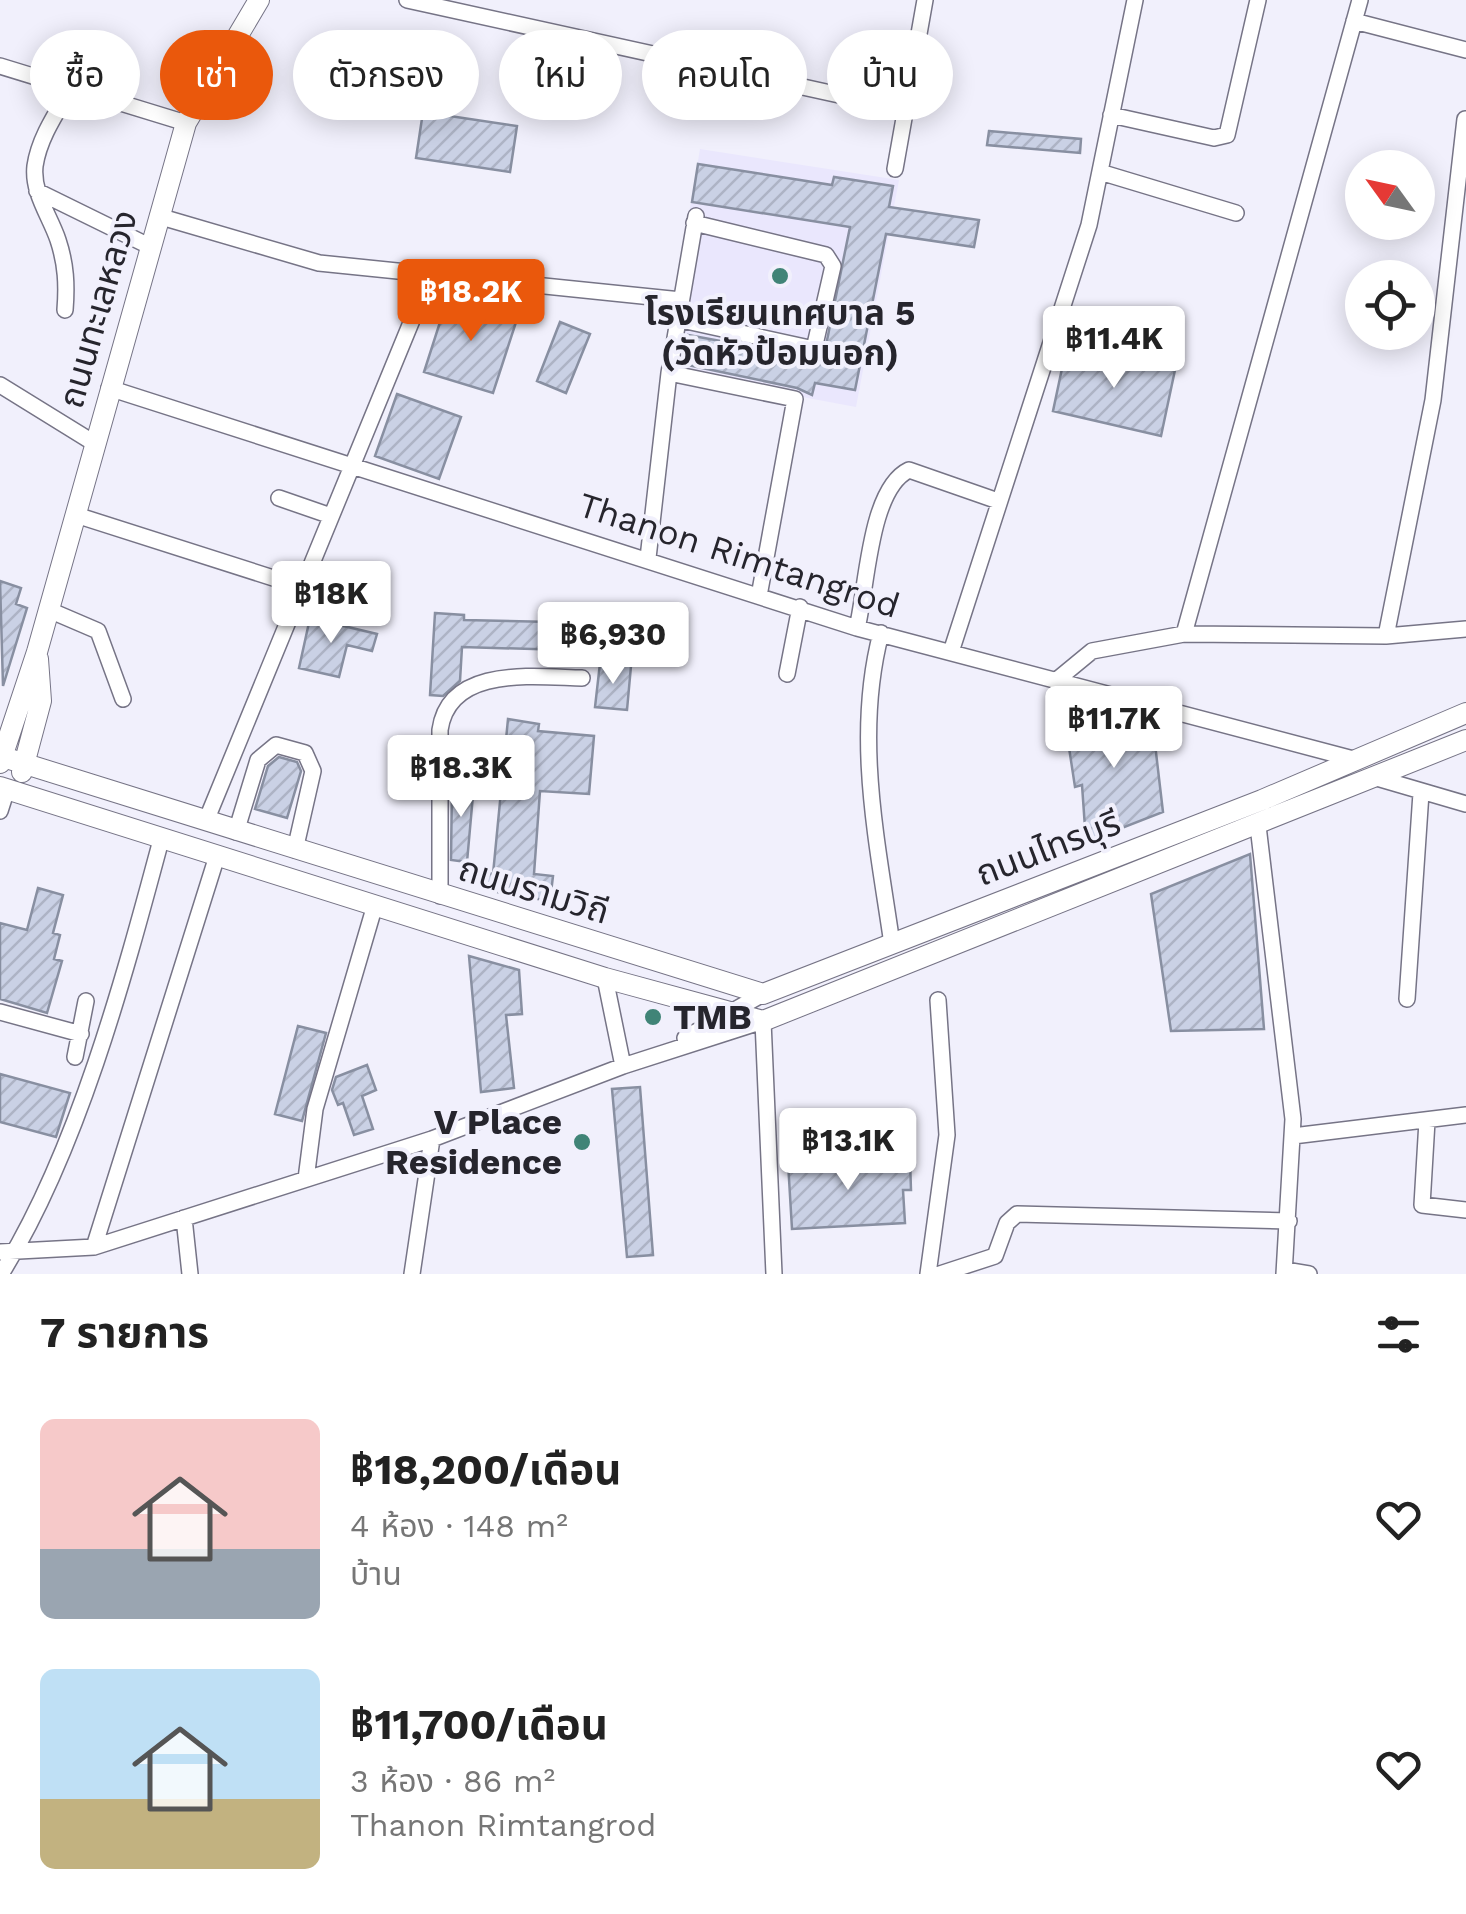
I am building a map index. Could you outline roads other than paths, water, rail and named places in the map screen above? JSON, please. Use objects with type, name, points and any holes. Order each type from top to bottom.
[{"type":"main road","name":"ถนนทะเลหลวง","points":[[1,758],[38,652],[108,388],[186,123],[259,0]]},
{"type":"main road","name":"ถนนทะเลหลวง","points":[[8,790],[25,763],[41,700],[38,652]]},
{"type":"main road","name":"ถนนไทรบุรี","points":[[763,994],[1466,714]]},
{"type":"main road","name":"ถนนไทรบุรี","points":[[764,1021],[1466,740]]},
{"type":"main road","name":"ถนนรามวิถี","points":[[1,758],[763,994]]},
{"type":"main road","name":"ถนนรามวิถี","points":[[8,790],[605,978],[764,1021]]},
{"type":"main road","points":[[763,994],[764,1021]]},
{"type":"street","points":[[407,0],[827,92]]},
{"type":"street","points":[[920,30],[926,0]]},
{"type":"street","points":[[952,652],[1089,225],[1134,0]]},
{"type":"street","points":[[1111,116],[1214,138],[1227,134],[1258,0]]},
{"type":"street","points":[[1184,634],[1360,0]]},
{"type":"street","points":[[1354,21],[1466,50]]},
{"type":"street","points":[[0,66],[30,75]]},
{"type":"street","points":[[140,109],[186,123]]},
{"type":"street","points":[[1386,636],[1432,400],[1465,119]]},
{"type":"street","points":[[53,120],[35,167],[37,190],[65,268],[65,310]]},
{"type":"street","points":[[895,169],[902,120]]},
{"type":"street","points":[[1100,172],[1236,212]]},
{"type":"street","points":[[37,190],[150,246]]},
{"type":"street","points":[[158,216],[320,263],[681,300]]},
{"type":"street","points":[[648,558],[669,373],[681,300],[695,219],[826,256],[833,266],[814,349],[678,319]]},
{"type":"street","points":[[206,822],[432,274]]},
{"type":"street","points":[[669,373],[794,399],[759,596]]},
{"type":"street","points":[[0,385],[94,444]]},
{"type":"street","name":"Thanon Rimtangrod","points":[[108,388],[354,463],[857,628],[1357,760]]},
{"type":"street","points":[[857,628],[866,590],[864,572],[892,481],[908,470],[998,500]]},
{"type":"street","points":[[279,498],[332,516]]},
{"type":"street","points":[[76,515],[360,606],[373,595]]},
{"type":"street","points":[[787,674],[800,607]]},
{"type":"street","points":[[49,610],[98,631],[122,699]]},
{"type":"street","points":[[1058,680],[1092,652],[1184,634],[1386,636],[1466,629]]},
{"type":"street","points":[[881,633],[870,678],[868,771],[892,944]]},
{"type":"street","points":[[440,896],[440,730],[448,707],[471,685],[514,676],[582,678]]},
{"type":"street","points":[[236,832],[258,760],[276,746],[305,753],[313,771],[295,850]]},
{"type":"street","points":[[1378,778],[1466,804]]},
{"type":"street","points":[[0,811],[8,790]]},
{"type":"street","points":[[1408,998],[1422,793]]},
{"type":"street","points":[[1258,826],[1293,1136],[1284,1272],[1310,1274]]},
{"type":"street","points":[[1,1274],[7,1252],[57,1159],[119,994],[161,840]]},
{"type":"street","points":[[94,1247],[217,856]]},
{"type":"street","points":[[306,1179],[315,1109],[375,906]]},
{"type":"street","points":[[605,978],[623,1066]]},
{"type":"street","points":[[655,1055],[763,994]]},
{"type":"street","points":[[928,1274],[947,1135],[938,1000]]},
{"type":"street","points":[[75,1057],[86,1001]]},
{"type":"street","points":[[0,1012],[81,1034]]},
{"type":"street","points":[[7,1252],[94,1247],[432,1139],[623,1066],[764,1021],[774,1274]]},
{"type":"street","points":[[1293,1136],[1466,1116]]},
{"type":"street","points":[[1426,1121],[1422,1205],[1466,1210]]},
{"type":"street","points":[[412,1274],[432,1139]]},
{"type":"street","points":[[940,1274],[995,1256],[1007,1223],[1017,1214],[1289,1222]]},
{"type":"street","points":[[184,1218],[190,1274]]},
{"type":"place","name":"โรงเรียนเทศบาล 5 (วัดหัวป้อมนอก)","points":[[780,276]]},
{"type":"place","name":"TMB","points":[[653,1017]]},
{"type":"place","name":"V Place Residence","points":[[582,1142]]}]
